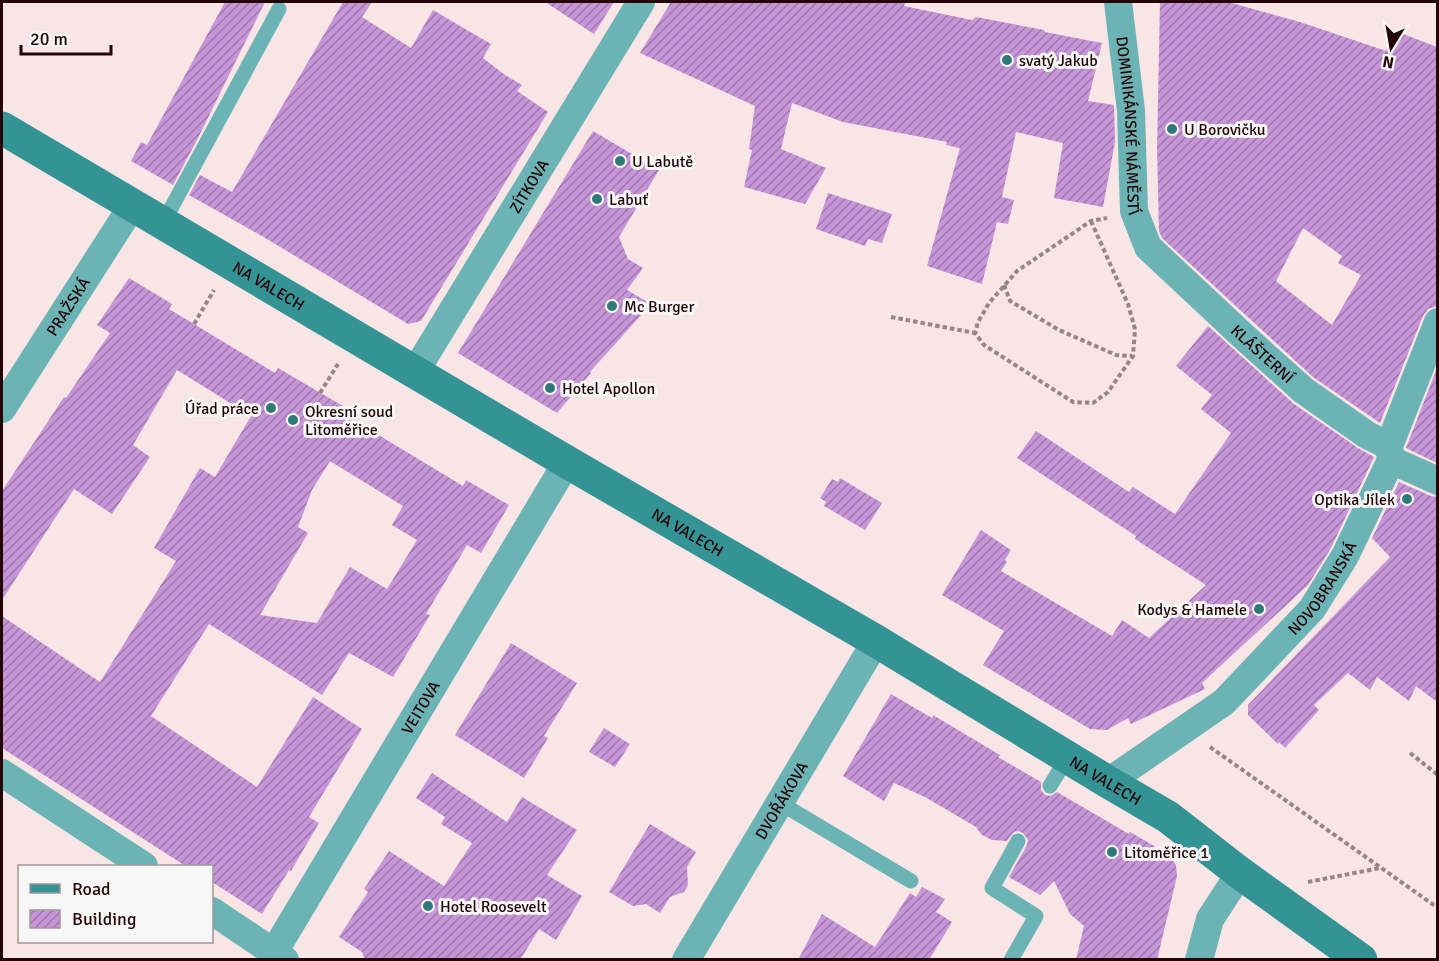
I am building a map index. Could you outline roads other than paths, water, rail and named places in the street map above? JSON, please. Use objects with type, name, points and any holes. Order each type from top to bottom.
[{"type":"main road","name":"NA VALECH","points":[[2,128],[567,462],[876,641],[1168,817],[1240,873],[1361,960]]},
{"type":"street","name":"ZÍTKOVA","points":[[415,372],[640,2]]},
{"type":"street","name":"DOMINIKÁNSKÉ NÁMĚSTÍ","points":[[1118,2],[1131,111],[1134,211],[1148,247]]},
{"type":"street","name":"PRAŽSKÁ","points":[[2,409],[132,206]]},
{"type":"street","name":"KLÁŠTERNÍ","points":[[1148,247],[1303,390],[1390,453],[1437,480]]},
{"type":"street","name":"NOVOBRANSKÁ","points":[[1108,782],[1224,702],[1312,609],[1345,556],[1390,453],[1437,322]]},
{"type":"street","name":"VEITOVA","points":[[279,956],[567,462]]},
{"type":"street","name":"DVOŘÁKOVA","points":[[686,960],[876,641]]},
{"type":"street","points":[[2,772],[141,865]]},
{"type":"street","points":[[1199,960],[1210,919],[1240,873]]},
{"type":"street","points":[[213,912],[279,956]]},
{"type":"lane","points":[[163,223],[279,9]]},
{"type":"lane","points":[[1050,786],[1067,758]]},
{"type":"lane","points":[[783,796],[911,880]]},
{"type":"lane","points":[[1011,960],[1036,916],[992,888],[1018,841]]},
{"type":"place","name":"svatý Jakub","points":[[1007,60]]},
{"type":"place","name":"U Borovičku","points":[[1172,129]]},
{"type":"place","name":"U Labutě","points":[[620,161]]},
{"type":"place","name":"Labuť","points":[[597,199]]},
{"type":"place","name":"Mc Burger","points":[[612,306]]},
{"type":"place","name":"Hotel Apollon","points":[[550,388]]},
{"type":"place","name":"Úřad práce","points":[[271,408]]},
{"type":"place","name":"Okresní soud Litoměřice","points":[[293,420]]},
{"type":"place","name":"Optika Jílek","points":[[1407,499]]},
{"type":"place","name":"Kodys & Hamele","points":[[1259,609]]},
{"type":"place","name":"Litoměřice 1","points":[[1112,852]]},
{"type":"place","name":"Hotel Roosevelt","points":[[428,906]]}]
